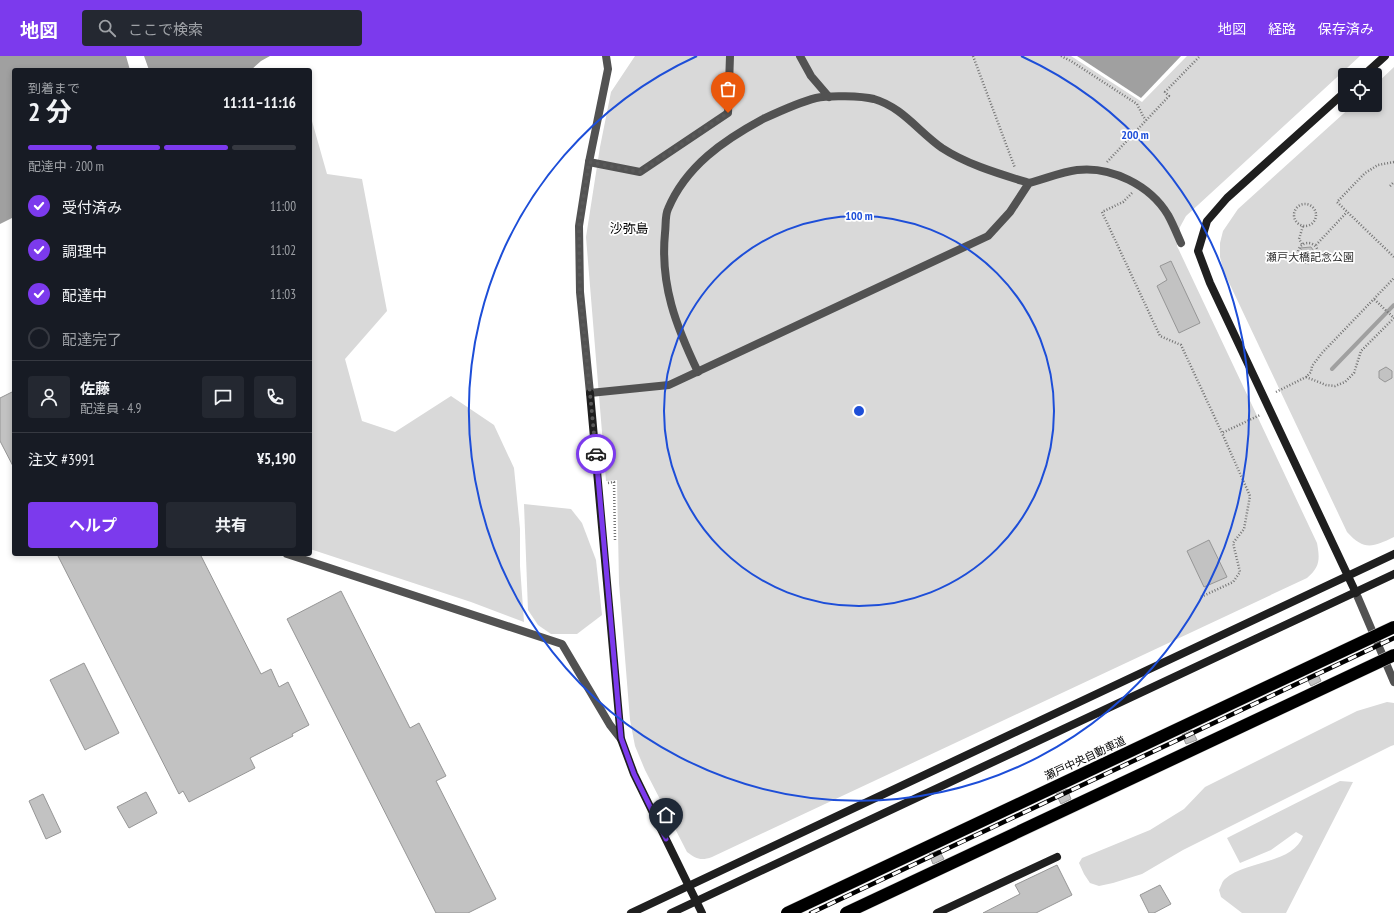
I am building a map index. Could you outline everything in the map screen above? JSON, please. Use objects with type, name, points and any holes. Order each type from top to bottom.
[{"type":"highway","name":"瀬戸中央自動車道","points":[[787,913],[1394,627]]},
{"type":"highway","points":[[846,913],[1394,655]]},
{"type":"street","points":[[606,56],[608,69],[589,162],[579,226],[580,292],[621,738],[634,774],[702,913]]},
{"type":"street","points":[[589,162],[640,172],[728,113],[730,56]]},
{"type":"street","points":[[800,56],[810,76],[829,97]]},
{"type":"street","points":[[1372,68],[1385,56]]},
{"type":"street","points":[[698,372],[680,335],[668,294],[664,249],[668,210],[684,180],[707,155],[737,133],[773,114],[817,98],[849,97],[873,99],[896,109],[942,148],[956,156],[1029,183],[1076,170],[1114,173],[1139,186],[1150,194],[1168,214],[1181,243]]},
{"type":"street","points":[[1338,98],[1227,198],[1207,221],[1198,251],[1210,283],[1356,592],[1393,677]]},
{"type":"street","points":[[590,393],[669,385],[988,236],[1010,212],[1029,183]]},
{"type":"street","points":[[631,913],[1394,554]]},
{"type":"street","points":[[293,556],[562,644],[610,725],[621,738]]},
{"type":"street","points":[[672,913],[1394,574]]},
{"type":"street","points":[[937,913],[1057,856]]},
{"type":"path","points":[[972,56],[1016,171],[1016,179]]},
{"type":"path","points":[[1061,56],[1137,104],[1146,120]]},
{"type":"path","points":[[1098,171],[1169,96],[1165,92],[1200,56]]},
{"type":"path","points":[[1394,162],[1378,166],[1365,173],[1337,202],[1394,257]]},
{"type":"path","points":[[1390,186],[1394,182]]},
{"type":"path","points":[[1139,186],[1123,202],[1102,212],[1160,336],[1181,345],[1250,496],[1244,529],[1233,543],[1240,572],[1233,582],[1201,597]]},
{"type":"path","points":[[1305,205],[1312,207],[1315,217],[1309,225],[1303,226],[1295,220],[1294,212],[1298,206],[1305,205]]},
{"type":"path","points":[[1316,245],[1347,212]]},
{"type":"path","points":[[1302,244],[1299,239],[1303,226]]},
{"type":"path","points":[[1309,242],[1316,245],[1319,251],[1318,257],[1313,262],[1306,263],[1300,260],[1298,250],[1302,244],[1309,242]]},
{"type":"path","points":[[1276,392],[1306,377],[1311,372],[1312,366],[1322,353],[1394,278]]},
{"type":"path","points":[[1306,377],[1326,385],[1335,386],[1345,382],[1354,373],[1361,351],[1394,318],[1374,298]]},
{"type":"path","points":[[1222,433],[1260,415]]},
{"type":"green space","points":[[635,56],[1071,56],[1142,102],[1187,56],[1360,56],[1347,68],[1338,68],[1338,76],[1186,216],[1180,227],[1177,246],[1317,543],[1319,558],[1317,566],[1307,578],[712,857],[699,859],[687,852],[645,770],[635,746],[630,720],[619,583],[617,480],[606,481],[586,237],[600,147],[611,92]]},
{"type":"green space","name":"瀬戸大橋記念公園","points":[[1394,67],[1394,537],[1374,545],[1364,545],[1347,532],[1224,272],[1220,257],[1220,243],[1223,231],[1238,209],[1345,112],[1382,112],[1382,78]]},
{"type":"green space","points":[[312,121],[327,174],[362,179],[387,311],[345,359],[362,421],[395,432],[451,396],[494,425],[514,468],[520,529],[520,566],[524,622],[471,602],[312,550]]},
{"type":"green space","points":[[524,504],[571,509],[582,523],[596,560],[602,615],[577,634],[551,634],[538,625],[528,610]]},
{"type":"green space","points":[[1387,702],[1394,703],[1394,745],[1183,850],[1142,874],[1099,886],[1090,883],[1084,874],[1079,863],[1082,858],[1150,830],[1184,809],[1205,787],[1357,711]]},
{"type":"green space","points":[[1340,781],[1353,782],[1286,913],[1242,913],[1221,897],[1219,890],[1225,879],[1234,873],[1289,852],[1298,845],[1303,836],[1296,832],[1271,850],[1240,863],[1227,838]]},
{"type":"shaded area","points":[[0,56],[270,56],[253,68],[12,68],[12,218],[0,224]]},
{"type":"shaded area","points":[[1077,56],[1181,56],[1141,98]]},
{"type":"pier","points":[[126,56],[144,56],[148,68],[129,68]]},
{"type":"building","points":[[1311,247],[1318,257],[1307,257],[1300,248]]},
{"type":"building","points":[[1171,261],[1200,323],[1179,333],[1157,286],[1167,280],[1160,266]]},
{"type":"building","points":[[1386,367],[1392,371],[1392,378],[1385,382],[1379,378],[1379,371]]},
{"type":"building","points":[[12,392],[12,464],[0,441],[0,398]]},
{"type":"building","points":[[1209,540],[1227,577],[1204,587],[1187,551]]},
{"type":"building","points":[[58,556],[201,556],[261,674],[271,669],[279,687],[288,682],[309,725],[292,734],[293,736],[250,758],[255,768],[189,802],[183,791],[179,794]]},
{"type":"building","points":[[341,591],[410,728],[419,723],[446,776],[436,781],[496,899],[468,913],[436,913],[287,619]]},
{"type":"building","points":[[84,663],[119,733],[85,750],[50,680]]},
{"type":"building","points":[[1317,672],[1321,681],[1311,686],[1306,677]]},
{"type":"building","points":[[1192,730],[1197,740],[1186,744],[1182,735]]},
{"type":"building","points":[[1067,789],[1071,799],[1061,804],[1056,794]]},
{"type":"building","points":[[146,792],[157,813],[129,828],[117,807]]},
{"type":"building","points":[[43,794],[61,832],[46,839],[29,801]]},
{"type":"building","points":[[939,850],[944,859],[933,864],[929,854]]},
{"type":"building","points":[[1057,865],[1072,895],[1036,913],[983,913],[1020,894],[1015,885]]},
{"type":"building","points":[[1160,885],[1171,904],[1154,913],[1149,913],[1140,895]]},
{"type":"waterway","points":[[1332,369],[1394,305]]},
{"type":"railway","points":[[811,913],[1394,638]]},
{"type":"way so far","points":[[596,454],[580,292],[579,226],[589,162],[640,172],[728,113]]},
{"type":"district","name":"沙弥島","points":[[629,228]]},
{"type":"route","points":[[596,454],[621,738],[634,774],[666,839]]}]
